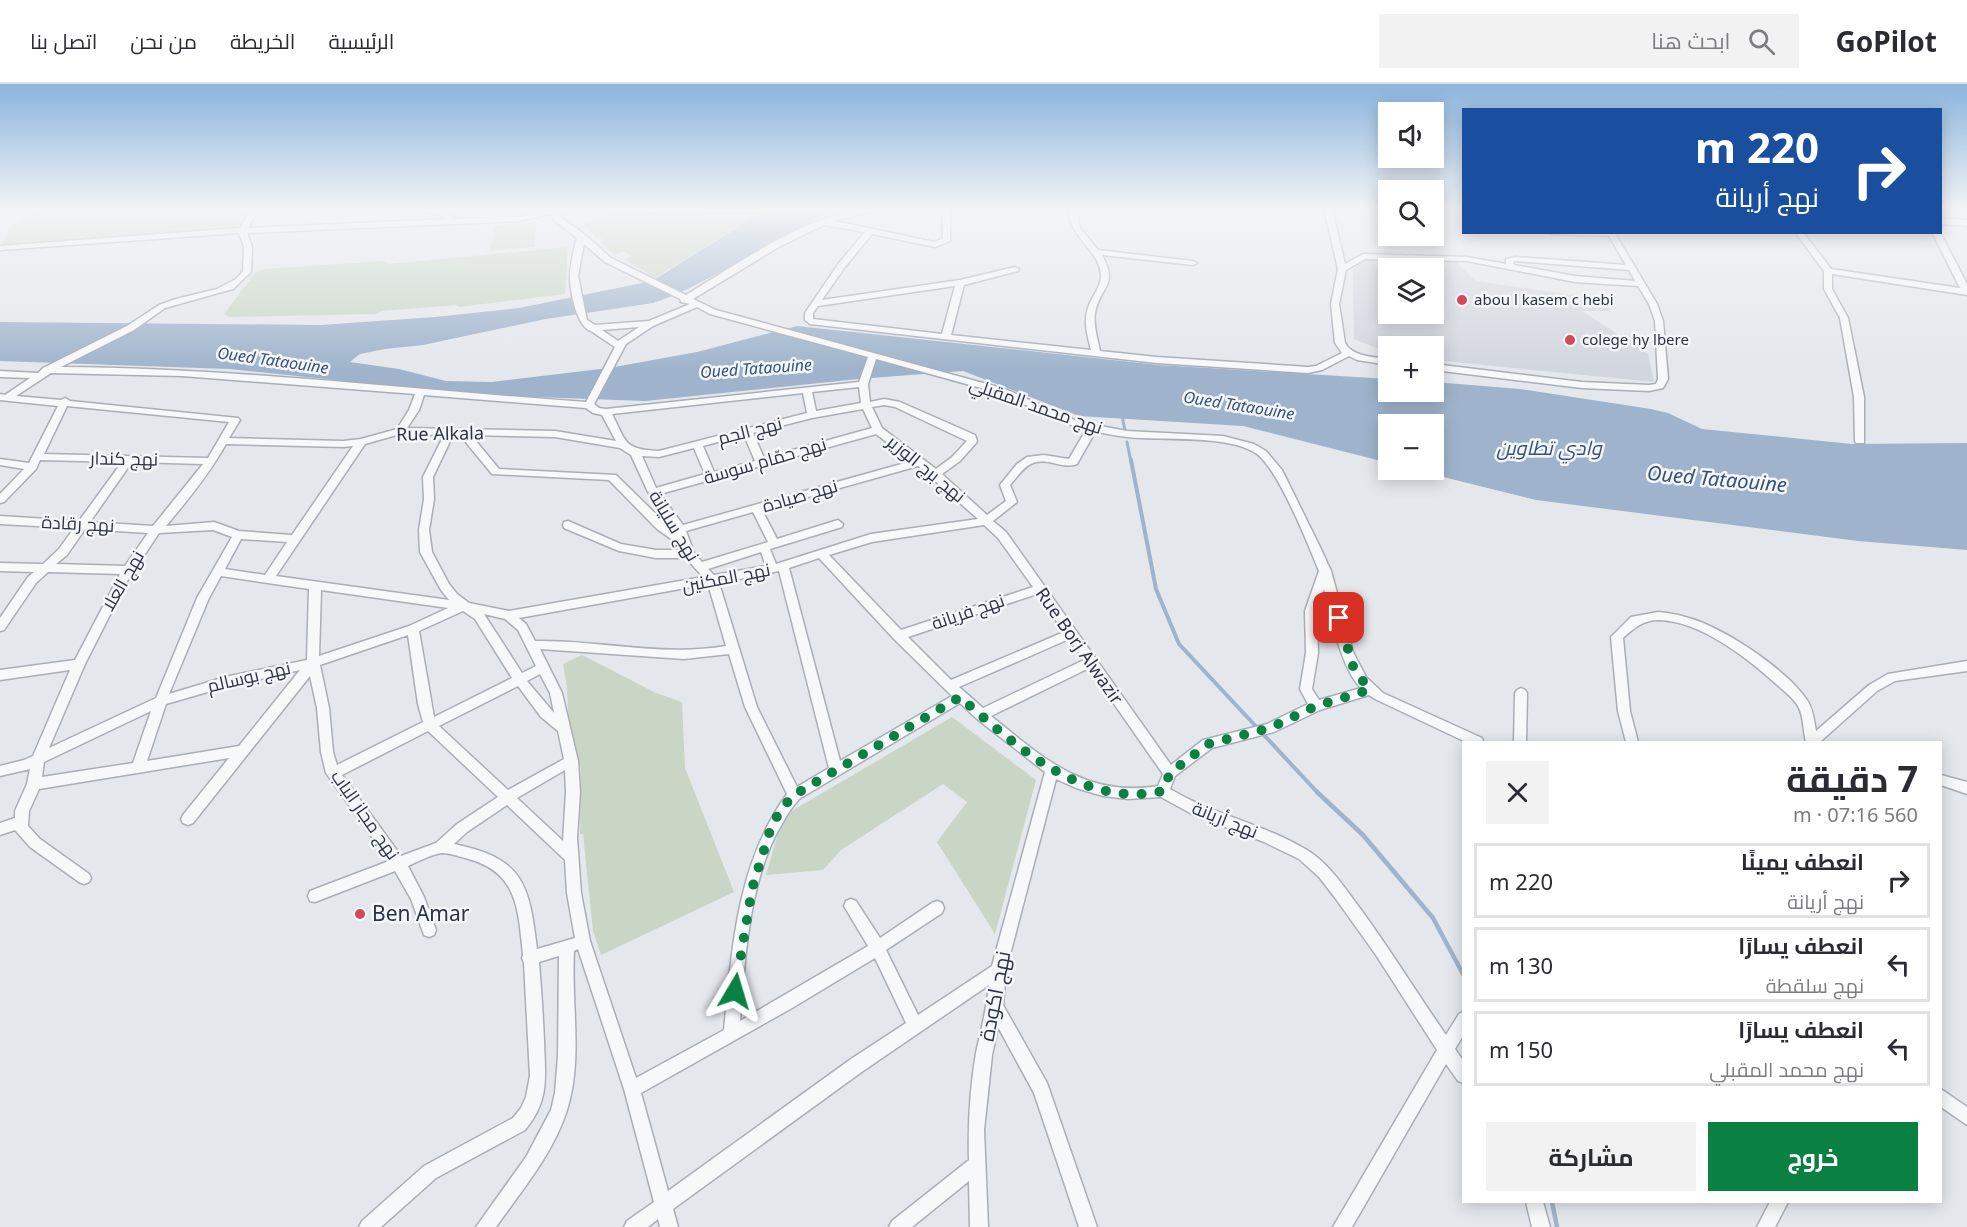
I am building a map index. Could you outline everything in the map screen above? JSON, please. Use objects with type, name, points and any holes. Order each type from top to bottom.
[{"type":"street","points":[[4,397],[36,375],[127,331],[169,304],[212,296],[234,286],[247,272],[250,262]]},
{"type":"street","points":[[576,262],[574,276],[582,316],[590,328],[620,346]]},
{"type":"street","name":"نهج محمد المقبلي","points":[[612,262],[695,305],[775,330],[1002,391],[1076,424],[1127,434],[1223,439],[1250,446],[1262,453],[1278,472],[1325,570],[1353,666],[1369,690]]},
{"type":"street","points":[[680,298],[748,262]]},
{"type":"street","points":[[844,262],[809,313],[809,320],[1096,354],[1216,365],[1308,370],[1329,364],[1348,353]]},
{"type":"street","points":[[1096,354],[1091,310],[1105,278],[1100,262]]},
{"type":"street","points":[[1187,262],[1193,263]]},
{"type":"street","points":[[1340,262],[1342,269],[1335,304],[1340,343],[1348,353],[1378,361]]},
{"type":"street","points":[[1342,269],[1353,262]]},
{"type":"street","points":[[1484,262],[1510,266],[1521,271],[1598,282],[1640,284]]},
{"type":"street","points":[[1561,262],[1631,268]]},
{"type":"street","points":[[1444,368],[1582,385],[1656,388],[1663,379],[1659,321],[1653,304],[1628,262]]},
{"type":"street","points":[[1821,262],[1828,271],[1828,288],[1844,318],[1859,397],[1860,441]]},
{"type":"street","points":[[1952,262],[1967,291]]},
{"type":"street","points":[[818,303],[960,284],[1015,269]]},
{"type":"street","points":[[1828,271],[1967,291]]},
{"type":"street","points":[[946,337],[960,284]]},
{"type":"street","points":[[590,404],[620,346],[650,324],[695,305]]},
{"type":"street","points":[[590,328],[650,324]]},
{"type":"street","points":[[46,370],[220,374],[590,404],[596,411],[606,412],[863,382],[873,356]]},
{"type":"street","points":[[0,374],[36,375]]},
{"type":"street","name":"نهج برج الوزير","points":[[863,382],[866,405],[878,430],[936,474],[986,521]]},
{"type":"street","points":[[807,390],[812,415]]},
{"type":"street","points":[[400,431],[414,410],[420,392]]},
{"type":"street","points":[[0,500],[32,467],[65,401],[4,397]]},
{"type":"street","name":"نهج العلا","points":[[20,822],[34,784],[38,759],[78,664],[127,570],[211,461],[235,420],[125,411],[65,401]]},
{"type":"street","name":"نهج الجم","points":[[634,453],[659,454],[812,415],[885,402],[897,404],[971,437],[972,441],[966,450],[936,474]]},
{"type":"street","name":"نهج سليانة","points":[[606,412],[623,445],[634,453],[653,492],[680,529],[687,549],[713,582],[752,707],[794,795]]},
{"type":"street","points":[[986,521],[1012,502],[1005,485],[1028,459],[1036,456],[1064,463],[1072,462],[1092,428]]},
{"type":"street","name":"نهج حمّام سوسة","points":[[653,492],[878,430]]},
{"type":"street","name":"Rue Alkala","points":[[221,441],[298,444],[361,442],[400,431],[578,436],[623,445]]},
{"type":"street","points":[[450,432],[428,477],[429,499],[424,542],[431,563],[445,587],[464,606],[479,616],[519,680],[545,713],[562,727]]},
{"type":"street","points":[[463,432],[496,472],[612,477],[687,549]]},
{"type":"street","points":[[748,432],[760,461]]},
{"type":"street","points":[[268,579],[361,442]]},
{"type":"street","points":[[697,444],[711,477]]},
{"type":"street","name":"نهج كندار","points":[[38,457],[211,461]]},
{"type":"street","points":[[0,627],[32,580],[63,552],[129,459]]},
{"type":"street","points":[[0,462],[32,467]]},
{"type":"street","name":"نهج صيادة","points":[[680,529],[919,462]]},
{"type":"street","points":[[756,508],[778,568],[836,771]]},
{"type":"street","name":"نهج رقادة","points":[[0,520],[82,523],[156,530],[214,526],[238,536],[294,539]]},
{"type":"street","name":"نهج المكنين","points":[[218,572],[464,606],[508,615],[713,582],[778,568],[870,538],[986,521]]},
{"type":"street","name":"Rue Borj Alwazir","points":[[986,521],[1002,535],[1170,773]]},
{"type":"street","points":[[700,567],[838,524]]},
{"type":"street","points":[[568,525],[619,547],[656,554],[687,549]]},
{"type":"street","points":[[138,766],[161,701],[204,598],[238,536]]},
{"type":"street","points":[[821,553],[898,636],[981,716],[1052,771],[1091,788],[1125,793],[1151,794],[1163,791],[1170,773],[1208,744],[1270,728],[1316,706],[1369,690],[1475,741]]},
{"type":"street","points":[[0,567],[127,570]]},
{"type":"street","points":[[1316,706],[1306,689],[1312,653],[1311,611],[1325,570]]},
{"type":"street","name":"نهج مجاز الباب","points":[[315,587],[313,663],[323,708],[327,752],[333,773],[399,864],[417,897],[429,930]]},
{"type":"street","name":"نهج فريانة","points":[[898,636],[1039,589]]},
{"type":"street","name":"نهج بوسالم","points":[[0,771],[38,759],[161,701],[234,679],[313,663],[413,629],[464,606]]},
{"type":"street","points":[[508,615],[522,627],[556,693],[571,761],[574,893],[584,941],[632,1089],[669,1227]]},
{"type":"street","points":[[1632,741],[1624,711],[1617,637],[1631,621],[1647,615],[1702,626],[1756,661],[1804,705],[1812,741]]},
{"type":"street","points":[[413,629],[423,704],[430,725],[572,857]]},
{"type":"street","points":[[949,686],[1073,633]]},
{"type":"street","points":[[533,645],[598,647],[686,656],[707,656],[734,649]]},
{"type":"street","points":[[981,716],[1090,662]]},
{"type":"street","points":[[188,819],[313,663]]},
{"type":"street","points":[[0,675],[78,664]]},
{"type":"street","points":[[1813,741],[1873,688],[1892,677],[1967,666]]},
{"type":"street","points":[[333,773],[544,667]]},
{"type":"street","points":[[1520,741],[1521,693]]},
{"type":"street","points":[[731,1034],[737,970],[752,889],[772,824],[794,795],[960,697]]},
{"type":"street","points":[[34,784],[243,751]]},
{"type":"street","points":[[315,896],[441,847],[462,828],[507,798],[571,761]]},
{"type":"street","name":"نهج اكودة","points":[[979,1227],[975,1166],[984,1055],[995,1006],[998,970],[1052,771]]},
{"type":"street","points":[[1942,780],[1967,788]]},
{"type":"street","name":"نهج أريانة","points":[[1163,791],[1176,800],[1289,846],[1317,865],[1366,926],[1462,1072]]},
{"type":"street","points":[[0,830],[20,822],[27,836],[84,878]]},
{"type":"street","points":[[368,1227],[430,1172],[519,1124],[530,1113],[538,1077],[534,984],[520,889],[510,874],[496,864],[473,854],[441,847]]},
{"type":"street","points":[[851,906],[878,950],[915,1024]]},
{"type":"street","points":[[632,1089],[878,950],[936,908]]},
{"type":"street","points":[[529,958],[584,941]]},
{"type":"street","points":[[485,1227],[535,1155],[556,1116],[563,1094],[567,1033],[564,988],[567,946]]},
{"type":"street","points":[[633,1227],[915,1024],[998,970]]},
{"type":"street","points":[[995,1006],[1041,1089],[1088,1227]]},
{"type":"street","points":[[1342,1227],[1462,1023]]},
{"type":"street","points":[[1942,1098],[1967,1117]]},
{"type":"street","points":[[898,1227],[975,1166]]},
{"type":"street","points":[[1535,1203],[1541,1227]]},
{"type":"street","points":[[1766,1227],[1778,1203]]},
{"type":"shaded area","points":[[1361,262],[1378,262],[1378,324],[1444,324],[1444,262],[1457,262],[1475,281],[1603,299],[1610,311],[1582,311],[1648,354],[1654,382],[1444,361],[1444,336],[1378,336],[1378,349],[1354,339],[1353,269]]},
{"type":"green space","points":[[364,262],[567,262],[565,294],[459,307],[456,305],[382,311],[376,314],[230,317],[224,314],[255,273],[265,269]]},
{"type":"green space","points":[[629,262],[681,262],[655,278]]},
{"type":"green space","points":[[582,655],[656,693],[682,702],[685,768],[734,892],[601,955],[593,931],[583,834],[580,834],[581,769],[569,732],[567,686],[563,664]]},
{"type":"green space","points":[[952,717],[1036,780],[995,934],[937,842],[967,802],[943,784],[841,850],[823,870],[766,875],[783,816]]},
{"type":"water","name":"وادي تطاوين","points":[[682,262],[740,262],[678,294],[653,303],[546,319],[423,345],[385,349],[360,354],[350,362],[399,369],[446,381],[492,382],[609,368],[697,352],[797,326],[1159,365],[1378,378],[1378,402],[1444,402],[1444,383],[1520,389],[1651,409],[1668,413],[1702,429],[1852,444],[1967,443],[1967,550],[1858,541],[1536,500],[1444,477],[1444,414],[1378,414],[1378,460],[1243,426],[1079,416],[963,371],[858,379],[645,401],[477,395],[229,369],[0,361],[0,322],[321,325],[519,308],[652,281]]},
{"type":"waterway","points":[[1122,416],[1126,435]]},
{"type":"waterway","points":[[1127,442],[1131,462]]},
{"type":"waterway","points":[[1131,460],[1156,589],[1179,644],[1318,792]]},
{"type":"waterway","points":[[1318,792],[1363,835],[1433,918],[1462,972]]},
{"type":"waterway","points":[[1552,1203],[1557,1227]]},
{"type":"place","name":"abou l kasem c hebi","points":[[1462,300]]},
{"type":"place","name":"colege hy lbere","points":[[1570,340]]},
{"type":"place","name":"Ben Amar","points":[[360,914]]},
{"type":"route","points":[[735,991],[752,889],[761,858],[772,824],[794,795],[960,697],[1052,771],[1070,780],[1091,788],[1098,787],[1125,793],[1151,794],[1163,791],[1170,773],[1208,744],[1270,728],[1316,706],[1369,690],[1361,680],[1347,652],[1339,618]]},
{"type":"water label","name":"Oued Tataouine","points":[[273,360]]},
{"type":"water label","name":"Oued Tataouine","points":[[756,368]]},
{"type":"water label","name":"Oued Tataouine","points":[[1239,405]]},
{"type":"water label","name":"Oued Tataouine","points":[[1717,479]]}]
